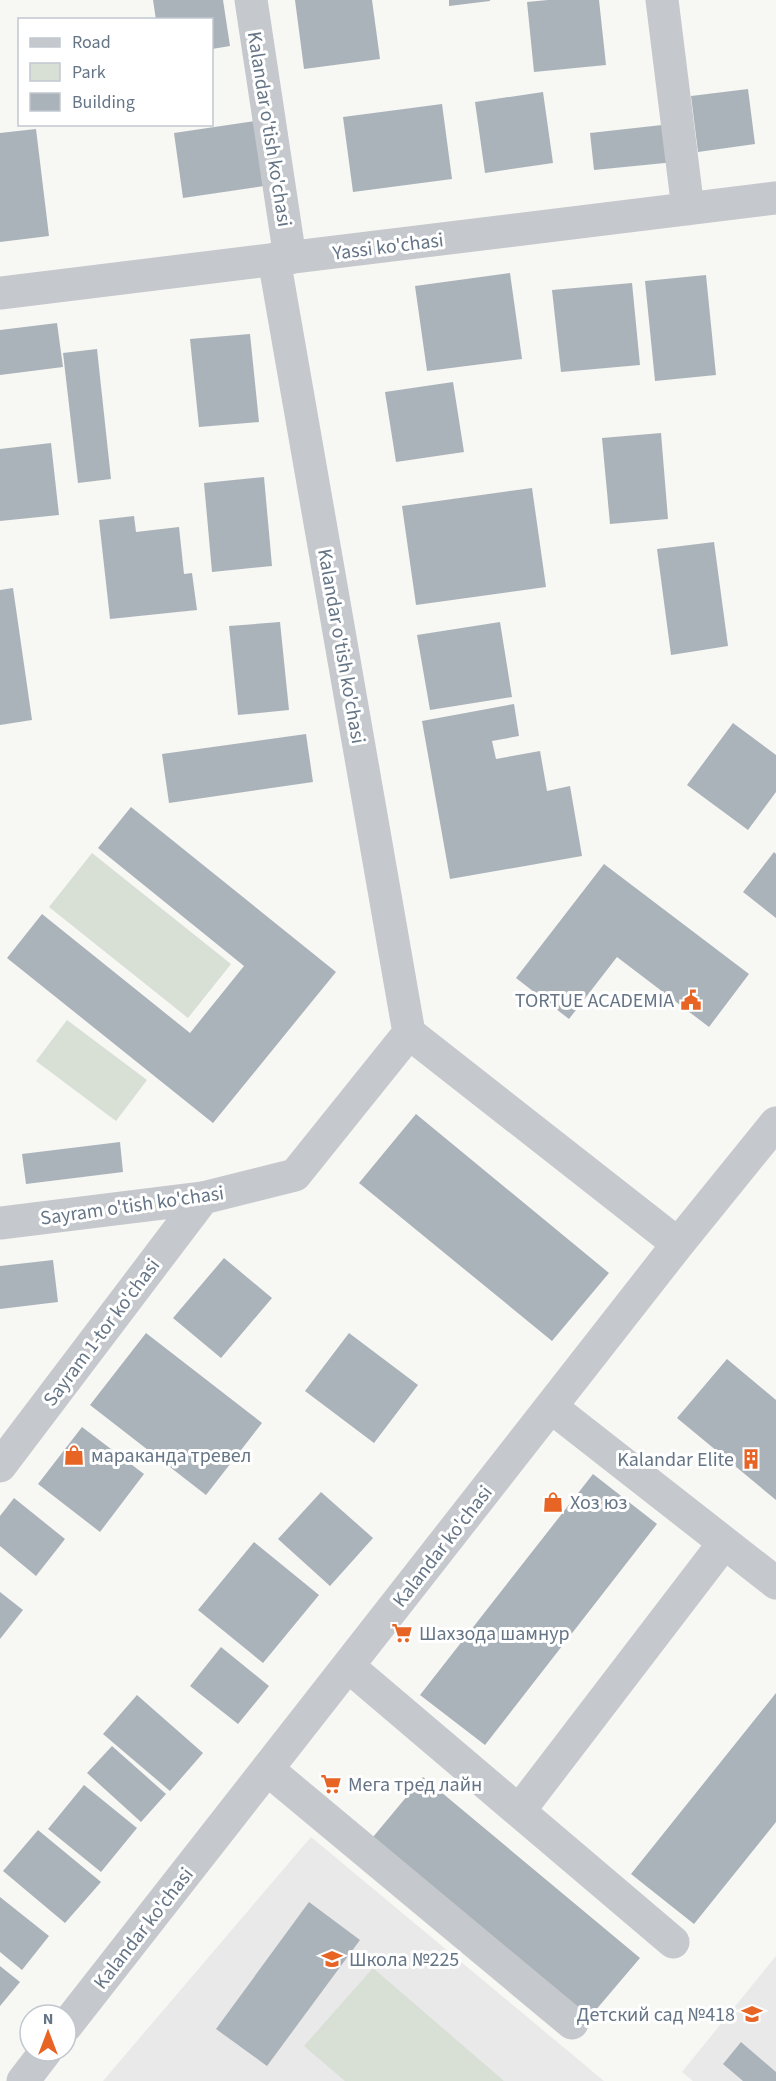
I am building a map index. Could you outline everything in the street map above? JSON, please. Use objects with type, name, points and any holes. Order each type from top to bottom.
[{"type":"street","name":"Kalandar o'tish ko'chasi","points":[[251,0],[282,259],[409,1033]]},
{"type":"street","points":[[662,0],[688,209]]},
{"type":"street","name":"Yassi ko'chasi","points":[[0,293],[776,198]]},
{"type":"street","points":[[409,1033],[678,1244]]},
{"type":"street","name":"Sayram o'tish ko'chasi","points":[[0,1223],[203,1198],[295,1175],[409,1033]]},
{"type":"street","name":"Kalandar ko'chasi","points":[[78,2011],[678,1244],[776,1124]]},
{"type":"street","name":"Sayram 1-tor ko'chasi","points":[[0,1466],[203,1198]]},
{"type":"street","points":[[551,1407],[776,1583]]},
{"type":"street","points":[[519,1811],[724,1543]]},
{"type":"street","points":[[348,1666],[673,1942]]},
{"type":"street","points":[[267,1769],[572,2023]]},
{"type":"street","points":[[23,2081],[37,2063]]},
{"type":"shaded area","name":"Школа №225","points":[[311,1837],[604,2081],[103,2081]]},
{"type":"shaded area","name":"Детский сад №418","points":[[776,1956],[776,2081],[693,2081],[682,2072]]},
{"type":"green space","points":[[92,853],[231,964],[188,1018],[49,907]]},
{"type":"green space","points":[[67,1020],[147,1080],[116,1121],[36,1061]]},
{"type":"green space","points":[[373,1968],[504,2081],[345,2081],[304,2046]]},
{"type":"building","points":[[153,0],[223,0],[230,46],[213,49],[213,18],[156,18]]},
{"type":"building","points":[[295,0],[372,0],[380,59],[304,69]]},
{"type":"building","points":[[449,0],[490,0],[490,1],[449,6]]},
{"type":"building","points":[[599,0],[606,65],[534,72],[527,2]]},
{"type":"building","points":[[748,89],[755,144],[698,152],[691,96]]},
{"type":"building","points":[[543,92],[553,163],[485,173],[475,102]]},
{"type":"building","points":[[442,104],[452,179],[353,192],[343,117]]},
{"type":"building","points":[[255,121],[264,186],[183,198],[174,133]]},
{"type":"building","points":[[671,124],[675,162],[594,170],[590,133]]},
{"type":"building","points":[[36,129],[49,236],[0,242],[0,133]]},
{"type":"building","points":[[510,273],[522,359],[427,371],[415,286]]},
{"type":"building","points":[[706,275],[716,375],[655,381],[645,281]]},
{"type":"building","points":[[632,283],[640,365],[561,372],[552,290]]},
{"type":"building","points":[[57,323],[63,367],[0,375],[0,330]]},
{"type":"building","points":[[250,334],[259,422],[199,427],[190,339]]},
{"type":"building","points":[[97,349],[111,479],[78,483],[63,353]]},
{"type":"building","points":[[453,382],[464,452],[396,462],[385,392]]},
{"type":"building","points":[[661,433],[668,519],[610,524],[602,438]]},
{"type":"building","points":[[51,443],[59,515],[0,521],[0,449]]},
{"type":"building","points":[[264,477],[272,566],[212,572],[204,483]]},
{"type":"building","points":[[532,488],[546,587],[416,605],[402,506]]},
{"type":"building","points":[[134,516],[136,532],[179,527],[184,574],[192,573],[197,610],[110,619],[99,520]]},
{"type":"building","points":[[714,542],[728,646],[671,655],[657,549]]},
{"type":"building","points":[[13,588],[32,720],[0,725],[0,590]]},
{"type":"building","points":[[280,622],[289,710],[238,715],[229,626]]},
{"type":"building","points":[[500,622],[512,697],[430,710],[417,635]]},
{"type":"building","points":[[514,704],[519,736],[492,741],[496,759],[540,751],[547,791],[570,786],[582,856],[450,879],[422,721]]},
{"type":"building","points":[[733,723],[776,755],[776,792],[748,830],[687,785]]},
{"type":"building","points":[[306,734],[313,782],[169,803],[162,754]]},
{"type":"building","points":[[131,807],[336,972],[213,1123],[7,958],[42,914],[190,1033],[244,966],[98,848]]},
{"type":"building","points":[[774,852],[776,854],[776,918],[743,892]]},
{"type":"building","points":[[604,864],[749,974],[709,1027],[617,957],[569,1019],[516,978]]},
{"type":"building","points":[[416,1114],[609,1273],[552,1341],[359,1183]]},
{"type":"building","points":[[120,1142],[123,1172],[26,1184],[22,1154]]},
{"type":"building","points":[[224,1258],[272,1298],[221,1358],[173,1318]]},
{"type":"building","points":[[53,1260],[58,1302],[0,1309],[0,1266]]},
{"type":"building","points":[[146,1333],[262,1423],[206,1495],[90,1405]]},
{"type":"building","points":[[349,1333],[418,1385],[374,1443],[305,1391]]},
{"type":"building","name":"Kalandar Elite","points":[[727,1359],[776,1400],[776,1500],[677,1418]]},
{"type":"building","points":[[82,1427],[144,1474],[100,1532],[38,1484]]},
{"type":"building","points":[[593,1474],[657,1524],[485,1745],[420,1695]]},
{"type":"building","points":[[321,1492],[373,1538],[330,1586],[278,1539]]},
{"type":"building","points":[[14,1498],[65,1539],[36,1576],[0,1546],[0,1516]]},
{"type":"building","points":[[254,1542],[319,1595],[263,1663],[198,1610]]},
{"type":"building","points":[[0,1592],[23,1610],[0,1639]]},
{"type":"building","points":[[221,1647],[269,1686],[238,1724],[190,1686]]},
{"type":"building","points":[[776,1693],[776,1822],[694,1924],[631,1874]]},
{"type":"building","points":[[137,1695],[203,1753],[170,1791],[103,1734]]},
{"type":"building","points":[[112,1746],[166,1794],[141,1822],[87,1773]]},
{"type":"building","points":[[423,1777],[640,1958],[589,2018],[373,1837]]},
{"type":"building","points":[[84,1785],[137,1828],[101,1872],[48,1829]]},
{"type":"building","points":[[38,1830],[101,1882],[65,1923],[3,1871]]},
{"type":"building","points":[[0,1897],[49,1936],[22,1970],[0,1952]]},
{"type":"building","points":[[309,1902],[360,1940],[267,2066],[216,2029]]},
{"type":"building","points":[[0,1966],[20,1982],[0,2006]]},
{"type":"building","points":[[741,2042],[776,2072],[776,2081],[743,2081],[723,2064]]},
{"type":"place","name":"TORTUE ACADEMIA","points":[[691,1000]]},
{"type":"place","name":"мараканда тревел","points":[[74,1455]]},
{"type":"place","name":"Kalandar Elite","points":[[751,1459]]},
{"type":"place","name":"Хоз юз","points":[[553,1502]]},
{"type":"place","name":"Шахзода шамнур","points":[[402,1633]]},
{"type":"place","name":"Мега тред лайн","points":[[331,1784]]},
{"type":"place","name":"Школа №225","points":[[332,1959]]},
{"type":"place","name":"Детский сад №418","points":[[752,2014]]}]
